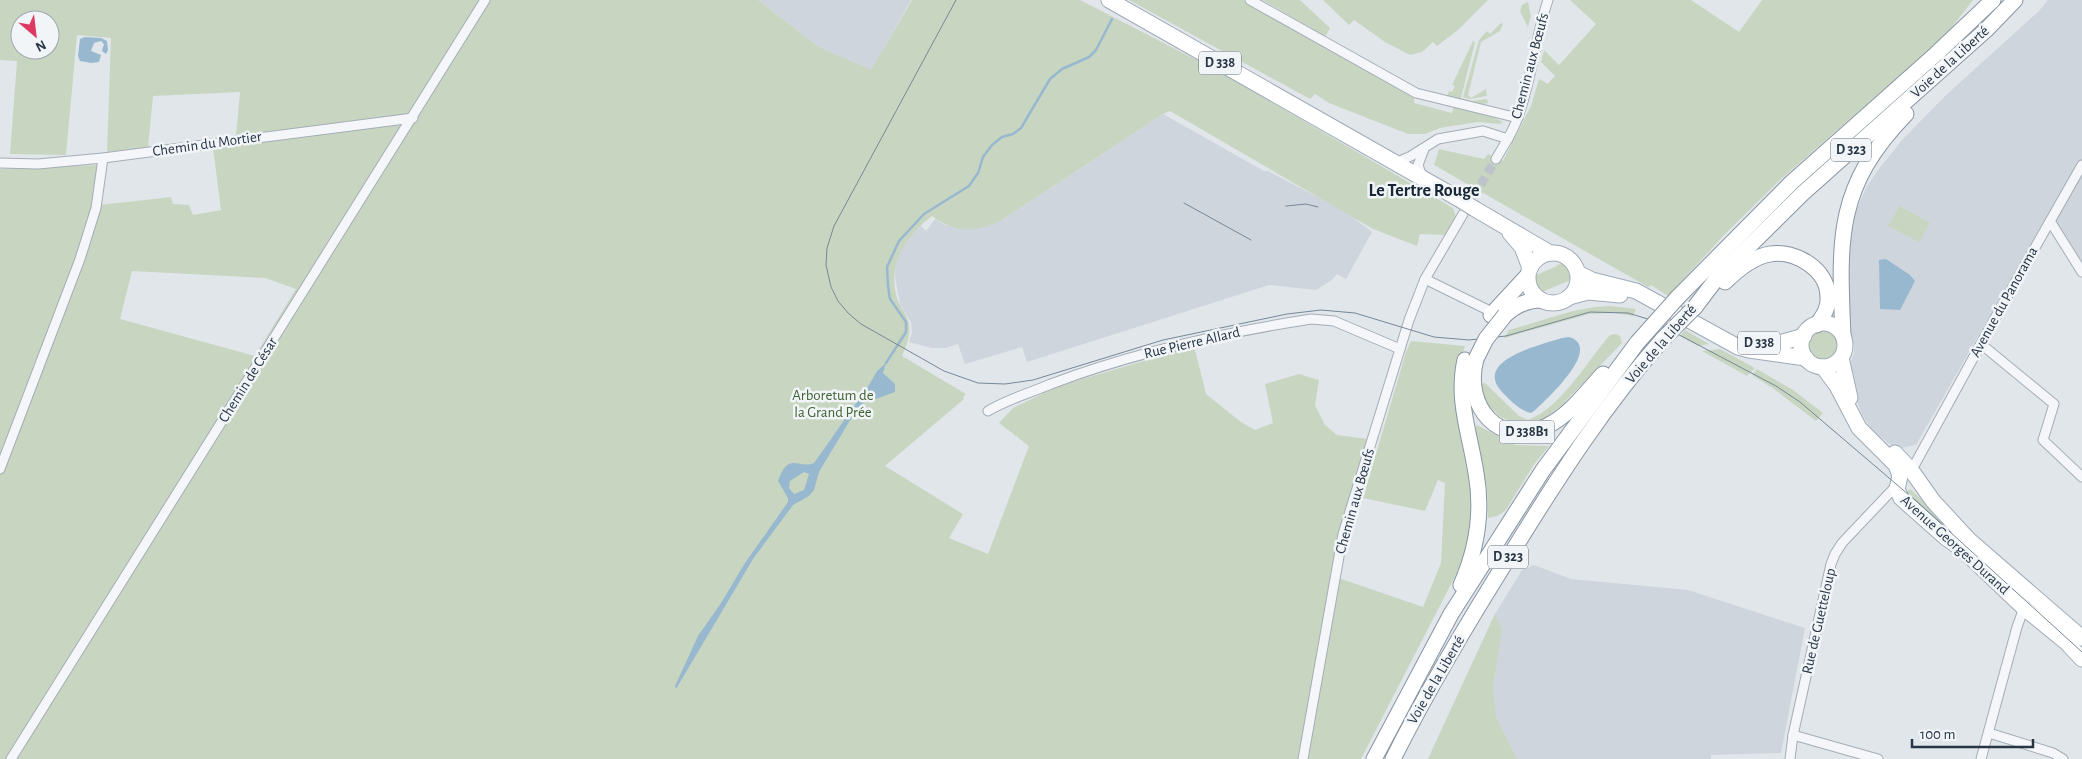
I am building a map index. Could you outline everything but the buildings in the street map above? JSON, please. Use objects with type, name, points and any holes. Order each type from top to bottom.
[{"type":"main road","name":"D 338","points":[[1109,0],[1459,199],[1469,211],[1506,228],[1550,253]]},
{"type":"main road","name":"Voie de la Liberté","points":[[1374,759],[1451,614],[1543,470],[1637,343],[1678,297],[1792,182],[1936,54],[1993,0]]},
{"type":"main road","name":"Voie de la Liberté","points":[[1393,759],[1410,725],[1466,627],[1527,527],[1602,416],[1640,366],[1695,307],[1717,278],[1771,224],[1986,30],[2015,0]]},
{"type":"main road","points":[[1843,336],[1832,326],[1824,324],[1810,329],[1804,336],[1802,347],[1806,358],[1812,364],[1823,367],[1834,365],[1841,358],[1845,347],[1840,281],[1843,231],[1851,194],[1857,181],[1878,144],[1892,128],[2024,0]]},
{"type":"main road","name":"D 338","points":[[1506,228],[1522,247],[1529,272]]},
{"type":"main road","points":[[1451,614],[1476,545],[1479,516],[1476,472],[1462,406],[1461,383],[1471,360],[1479,333],[1497,314],[1538,258],[1550,253],[1561,254],[1573,263],[1578,274],[1576,286],[1569,297],[1556,303],[1541,300],[1527,301],[1497,314]]},
{"type":"main road","points":[[1695,307],[1712,295],[1737,271],[1753,260],[1772,254],[1789,255],[1802,259],[1815,269],[1827,288],[1826,309],[1817,325]]},
{"type":"main road","points":[[1529,272],[1531,290],[1541,300]]},
{"type":"main road","name":"D 338","points":[[1578,274],[1592,280],[1636,291],[1738,347],[1806,358]]},
{"type":"main road","name":"D 338","points":[[1569,297],[1588,292],[1651,300]]},
{"type":"main road","name":"D 338","points":[[1715,334],[1758,343],[1788,341],[1804,336]]},
{"type":"main road","name":"D 338B1","points":[[1471,360],[1474,397],[1482,412],[1498,426],[1526,432],[1537,430],[1560,419],[1616,358],[1637,343]]},
{"type":"main road","name":"Avenue Georges Durand","points":[[1841,358],[1851,402],[1861,421],[1895,458],[1900,476],[1899,492],[1946,538],[1962,549],[2023,607],[2067,643],[2082,660]]},
{"type":"main road","name":"Avenue Georges Durand","points":[[1823,367],[1837,386],[1859,428],[1911,470],[1933,502],[1969,540],[2082,638]]},
{"type":"main road","points":[[1899,492],[1902,483],[1910,485],[1933,502]]},
{"type":"street","name":"Chemin de César","points":[[11,759],[485,0]]},
{"type":"street","points":[[1250,0],[1416,93],[1518,118]]},
{"type":"street","name":"Chemin aux Bœufs","points":[[1496,159],[1518,118],[1535,51],[1540,22],[1548,0]]},
{"type":"street","name":"Chemin du Mortier","points":[[0,163],[38,164],[103,158],[412,118]]},
{"type":"street","points":[[1396,163],[1438,139],[1483,131],[1508,139]]},
{"type":"street","points":[[1423,179],[1418,165],[1419,157],[1425,147]]},
{"type":"street","points":[[0,469],[80,259],[96,208],[103,158]]},
{"type":"street","name":"Avenue du Panorama","points":[[1911,470],[2082,165]]},
{"type":"street","name":"Chemin aux Bœufs","points":[[1303,759],[1343,534],[1400,349],[1426,279],[1469,211]]},
{"type":"street","points":[[2050,221],[2082,272]]},
{"type":"street","points":[[1426,279],[1497,314]]},
{"type":"street","name":"Rue Pierre Allard","points":[[988,411],[1000,404],[1074,375],[1171,346],[1311,319],[1334,321],[1400,349]]},
{"type":"street","points":[[1981,344],[2054,404],[2043,440],[2082,477]]},
{"type":"street","name":"Avenue du Panorama","points":[[1895,458],[1910,455],[1928,439]]},
{"type":"street","name":"Rue de Guetteloup","points":[[1790,759],[1793,735],[1824,593],[1835,554],[1883,501],[1899,492]]},
{"type":"street","points":[[1982,759],[2023,607],[2033,595]]},
{"type":"street","points":[[1988,733],[2053,753],[2063,759]]},
{"type":"street","points":[[1793,735],[1878,759]]},
{"type":"shaded area","points":[[758,0],[911,0],[871,71],[819,47]]},
{"type":"shaded area","points":[[2048,0],[2082,0],[2082,262],[2058,224],[2048,214],[1916,445],[1896,449],[1873,431],[1862,415],[1852,386],[1849,366],[1854,353],[1854,347],[1847,326],[1853,217],[1866,188],[1903,139],[1945,96],[2039,11]]},
{"type":"shaded area","points":[[1163,114],[1264,171],[1268,171],[1346,212],[1372,232],[1346,279],[1337,274],[1332,280],[1316,290],[1269,285],[1027,362],[1022,347],[965,364],[958,344],[945,348],[932,348],[909,342],[912,333],[911,322],[900,304],[895,277],[896,257],[908,237],[921,226],[926,231],[935,219],[945,225],[964,229],[1002,220]]},
{"type":"shaded area","points":[[1534,565],[1571,579],[1688,590],[1805,628],[1781,753],[1711,755],[1711,759],[1428,759],[1495,614],[1522,570]]},
{"type":"green space","name":"Arboretum de la Grand Prée","points":[[0,0],[758,0],[819,47],[871,70],[912,0],[1080,0],[1218,71],[1453,208],[1456,217],[1445,235],[1420,234],[1417,246],[1373,229],[1170,111],[1163,114],[1002,220],[984,227],[966,229],[949,226],[932,216],[914,232],[901,252],[895,274],[897,298],[909,325],[908,341],[902,356],[966,394],[963,397],[964,399],[885,466],[963,514],[949,538],[988,554],[1029,446],[999,423],[1013,408],[1059,386],[1194,346],[1206,394],[1241,422],[1255,430],[1273,423],[1265,384],[1299,374],[1319,380],[1315,405],[1325,425],[1337,435],[1367,439],[1340,530],[1330,575],[1423,607],[1441,563],[1445,483],[1438,480],[1425,511],[1363,498],[1406,352],[1411,341],[1465,346],[1457,383],[1457,401],[1469,474],[1471,501],[1470,525],[1465,557],[1361,759],[0,759],[0,169],[98,165],[100,205],[171,197],[173,204],[189,205],[193,215],[221,210],[212,140],[236,135],[240,92],[153,96],[148,148],[107,152],[111,38],[77,35],[66,155],[10,154],[17,61],[0,60]],"holes":[[[132,271],[265,278],[296,289],[255,356],[120,319]]]},
{"type":"green space","points":[[1129,0],[1243,0],[1414,96],[1414,103],[1452,113],[1454,105],[1489,115],[1503,122],[1500,124],[1477,122],[1440,128],[1425,134],[1408,134],[1329,103],[1315,94],[1310,99]]},
{"type":"green space","points":[[1263,0],[1300,0],[1330,28],[1325,37]]},
{"type":"green space","points":[[1323,0],[1488,0],[1458,30],[1437,46],[1433,42],[1422,52],[1410,55],[1385,42],[1354,20],[1349,25]]},
{"type":"green space","points":[[1570,0],[1691,0],[1739,32],[1762,0],[1973,0],[1945,36],[1780,180],[1725,234],[1668,296],[1651,285],[1648,287],[1434,165],[1439,149],[1484,159],[1488,154],[1503,161],[1531,106],[1539,79],[1548,84],[1555,76],[1541,62],[1544,50],[1559,65],[1596,24]]},
{"type":"green space","points":[[1528,2],[1531,16],[1528,27],[1520,11],[1522,5]]},
{"type":"green space","points":[[1501,23],[1503,24],[1500,31],[1481,42],[1468,95],[1471,98],[1486,89],[1487,96],[1470,99],[1463,97],[1479,40],[1487,31],[1490,34]]},
{"type":"green space","points":[[1473,41],[1475,42],[1461,98],[1471,101],[1487,99],[1488,103],[1477,105],[1447,97],[1449,91],[1452,92],[1455,86],[1452,85]]},
{"type":"green space","points":[[1900,206],[1930,223],[1919,242],[1888,226]]},
{"type":"green space","points":[[1564,263],[1570,270],[1571,280],[1544,291],[1545,295],[1540,292],[1534,276]]},
{"type":"green space","points":[[1610,306],[1636,309],[1633,316],[1614,313],[1589,314],[1504,338],[1509,330],[1571,312]]},
{"type":"green space","points":[[1824,329],[1831,330],[1836,334],[1840,339],[1840,353],[1836,358],[1831,362],[1824,363],[1817,362],[1812,358],[1808,353],[1807,346],[1808,339],[1812,334],[1817,330]]},
{"type":"green space","points":[[1685,330],[1709,344],[1698,346],[1680,336]]},
{"type":"green space","points":[[1616,334],[1620,336],[1622,343],[1560,407],[1535,425],[1515,424],[1499,416],[1486,403],[1479,384],[1485,383],[1519,416],[1528,420],[1540,414],[1573,383],[1610,335]]},
{"type":"green space","points":[[1720,349],[1755,368],[1747,376],[1702,351]]},
{"type":"green space","points":[[1757,369],[1793,390],[1823,413],[1816,421],[1752,375]]},
{"type":"green space","points":[[1477,425],[1515,445],[1549,446],[1535,463],[1505,511],[1497,516],[1488,518],[1487,488],[1472,429]]},
{"type":"green space","points":[[1910,489],[2026,595],[2021,600],[1907,496],[1906,492]]},
{"type":"green space","points":[[1495,614],[1502,629],[1493,686],[1496,717],[1517,759],[1428,759]]},
{"type":"water","points":[[85,37],[101,38],[107,41],[108,50],[106,54],[102,51],[104,44],[101,41],[94,43],[91,51],[101,55],[99,62],[80,61],[78,56],[80,39]]},
{"type":"water","points":[[1886,259],[1910,275],[1915,281],[1900,310],[1880,309],[1879,260]]},
{"type":"water","points":[[1569,337],[1578,343],[1580,351],[1569,374],[1531,413],[1515,405],[1503,393],[1495,381],[1496,371],[1502,363],[1526,350]]},
{"type":"water","points":[[886,363],[883,373],[895,384],[895,392],[862,404],[819,472],[814,490],[809,496],[793,505],[753,559],[676,689],[675,686],[698,636],[745,563],[788,502],[788,498],[778,481],[782,472],[790,464],[808,465],[814,463],[877,371]],"holes":[[[804,472],[809,474],[804,490],[794,494],[789,488],[790,481]]]},
{"type":"waterway","points":[[886,363],[906,332],[906,322],[890,299],[888,286],[887,267],[899,241],[924,214],[969,186],[978,173],[983,157],[992,145],[1002,137],[1013,134],[1021,128],[1050,79],[1062,69],[1089,57],[1096,50],[1112,19]]},
{"type":"tunnel","points":[[1467,208],[1496,159]]},
{"type":"tram line","points":[[956,0],[834,226],[827,248],[826,265],[831,287],[838,301],[861,324],[944,371],[978,383],[1005,384],[1033,380],[1163,340],[1287,314],[1321,310],[1355,313],[1434,337],[1469,340],[1506,336],[1590,312],[1628,313],[1651,320],[1776,386],[1800,402],[1916,501],[2082,652]]},
{"type":"tram line","points":[[1184,203],[1251,240]]},
{"type":"tram line","points":[[1286,206],[1306,204],[1318,207]]},
{"type":"district","name":"Le Tertre Rouge","points":[[1424,191]]}]
